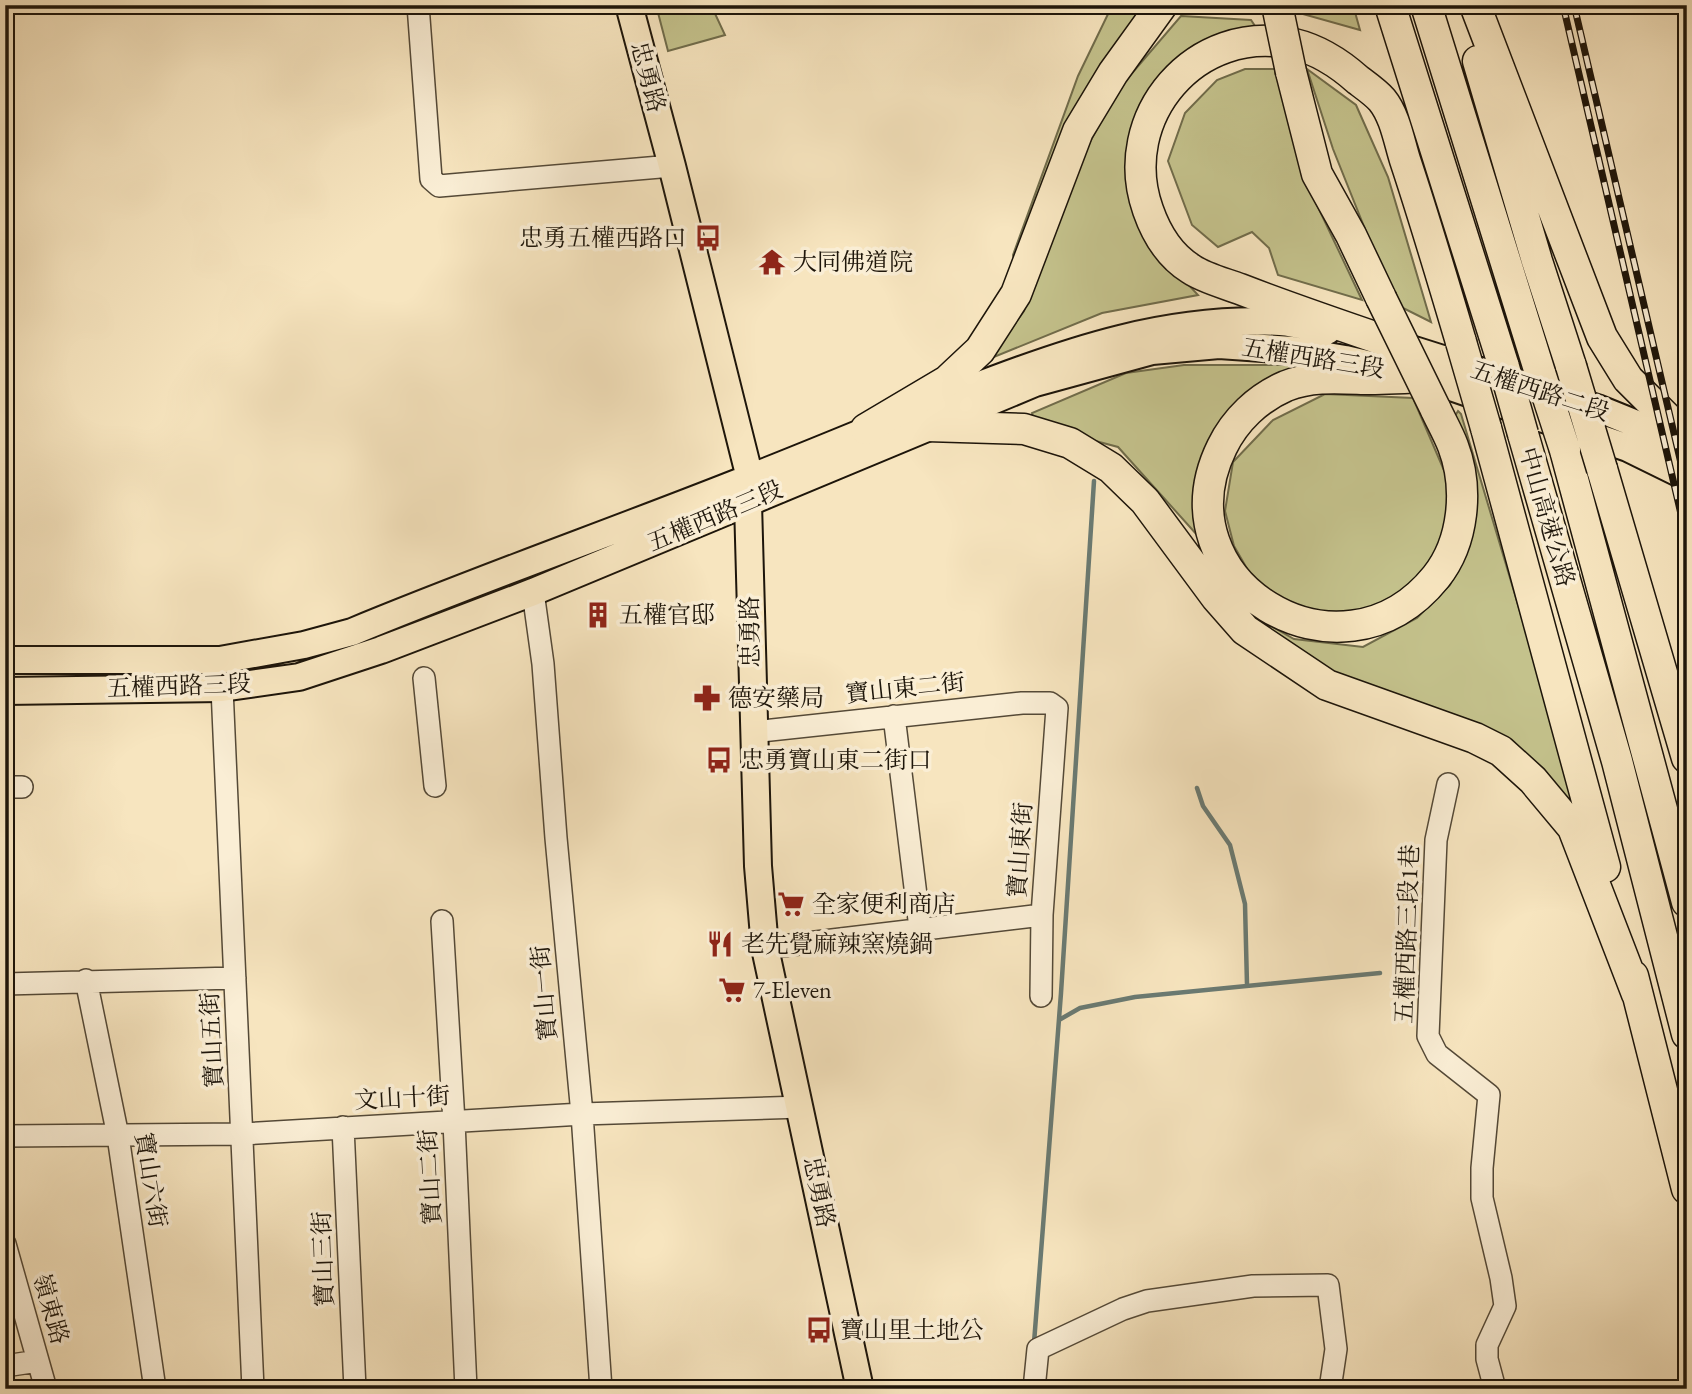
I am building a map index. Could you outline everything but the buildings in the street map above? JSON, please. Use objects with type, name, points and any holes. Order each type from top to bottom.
[{"type":"highway","points":[[866,429],[947,381],[980,350],[1016,294],[1079,131],[1113,74],[1162,5]]},
{"type":"highway","points":[[1277,5],[1291,72],[1318,174],[1351,235],[1381,298],[1435,408],[1454,449],[1462,493],[1462,510],[1448,558],[1429,586],[1417,598],[1388,616],[1339,627],[1305,624],[1267,607],[1247,591],[1226,564],[1210,518],[1209,502],[1214,469],[1226,439],[1259,402],[1287,385],[1315,378],[1422,377]]},
{"type":"highway","name":"中山高速公路","points":[[1390,5],[1504,367],[1616,761],[1687,1034]]},
{"type":"highway","name":"中山高速公路","points":[[1426,5],[1565,450],[1687,902]]},
{"type":"highway","points":[[1463,5],[1687,758]]},
{"type":"highway","points":[[1475,5],[1602,337],[1628,379],[1687,438]]},
{"type":"highway","points":[[1390,342],[1191,270],[1168,249],[1145,201],[1141,153],[1148,122],[1159,101],[1173,82],[1198,61],[1219,50],[1244,43],[1260,41],[1294,44],[1325,55],[1339,64],[1382,101],[1391,117],[1424,215],[1486,428],[1589,806],[1687,1189]]},
{"type":"highway","points":[[927,426],[1024,429],[1070,443],[1111,468],[1145,501],[1216,597],[1245,630],[1327,685],[1475,738],[1501,751],[1533,780],[1573,828],[1637,994]]},
{"type":"main road","name":"忠勇路","points":[[629,5],[672,166],[749,490],[753,732],[758,866],[765,948],[860,1389]]},
{"type":"main road","name":"五權西路三段","points":[[5,691],[222,688],[299,677],[381,650],[533,592],[749,490],[866,429],[1043,360],[1105,341],[1162,329],[1281,322],[1390,342]]},
{"type":"main road","name":"五權西路二段","points":[[1390,342],[1597,408],[1687,449]]},
{"type":"main road","name":"五權西路三段","points":[[5,660],[220,660],[304,645],[352,632],[749,490],[927,426],[1035,383],[1152,351],[1219,345],[1292,350],[1422,377]]},
{"type":"main road","name":"五權西路二段","points":[[1422,377],[1628,448],[1687,477]]},
{"type":"street","points":[[418,5],[431,178],[439,186],[672,166]]},
{"type":"street","name":"寶山一街","points":[[533,592],[544,664],[556,838],[582,1114],[601,1389]]},
{"type":"street","points":[[424,677],[435,786]]},
{"type":"street","name":"寶山五街","points":[[222,688],[253,1389]]},
{"type":"street","name":"寶山東二街","points":[[753,732],[1022,703],[1050,703],[1057,708]]},
{"type":"street","name":"寶山東街","points":[[1041,996],[1042,915],[1057,708]]},
{"type":"street","points":[[894,716],[920,928]]},
{"type":"street","name":"五權西路三段1巷","points":[[1448,783],[1436,840],[1428,1036],[1437,1054],[1489,1095],[1482,1198],[1505,1306],[1488,1345],[1487,1359],[1495,1389]]},
{"type":"street","points":[[765,948],[1042,915]]},
{"type":"street","name":"寶山二街","points":[[442,921],[466,1389]]},
{"type":"street","points":[[5,984],[235,978]]},
{"type":"street","name":"寶山六街","points":[[86,980],[118,1136],[155,1389]]},
{"type":"street","name":"文山十街","points":[[5,1136],[243,1133],[582,1114],[801,1107]]},
{"type":"street","name":"寶山三街","points":[[344,1127],[355,1389]]},
{"type":"street","name":"嶺東路","points":[[5,1244],[46,1389]]},
{"type":"street","points":[[1034,1389],[1038,1349],[1123,1308],[1147,1301],[1207,1291],[1253,1286],[1328,1284],[1336,1349],[1330,1389]]},
{"type":"street","points":[[5,1366],[38,1362]]},
{"type":"shaded area","points":[[656,5],[711,5],[725,35],[668,51]]},
{"type":"shaded area","points":[[1291,5],[1353,5],[1360,30],[1292,11]]},
{"type":"shaded area","points":[[1147,10],[1015,264],[1013,255],[1078,76],[1109,12]]},
{"type":"shaded area","points":[[1181,16],[1251,20],[1257,29],[1178,61],[1130,146],[1160,254],[1198,295],[1102,313],[989,359],[1024,311],[1067,183],[1121,86]]},
{"type":"shaded area","points":[[1245,69],[1275,69],[1307,184],[1362,300],[1278,275],[1269,248],[1252,232],[1218,247],[1192,225],[1168,161],[1185,113],[1217,80]]},
{"type":"shaded area","points":[[1307,69],[1356,105],[1388,177],[1431,322],[1395,304],[1333,149]]},
{"type":"shaded area","points":[[1184,365],[1305,365],[1248,399],[1203,468],[1198,536],[1118,447],[1035,425],[1032,413],[1126,373]]},
{"type":"shaded area","points":[[1325,394],[1413,398],[1449,482],[1450,522],[1432,563],[1396,597],[1353,619],[1298,617],[1253,579],[1234,546],[1225,511],[1233,462],[1273,420]]},
{"type":"shaded area","points":[[1458,411],[1585,829],[1532,759],[1493,731],[1371,693],[1282,642],[1259,619],[1294,639],[1363,647],[1417,618],[1450,585],[1470,543],[1475,505],[1455,416]]},
{"type":"waterway","points":[[1034,1343],[1061,993],[1094,481]]},
{"type":"waterway","points":[[1197,788],[1203,806],[1230,845],[1245,904],[1247,985]]},
{"type":"waterway","points":[[1059,1020],[1080,1008],[1135,997],[1380,973]]},
{"type":"railway","points":[[1563,5],[1687,540]]},
{"type":"railway","points":[[1574,5],[1687,489]]},
{"type":"place","name":"忠勇五權西路口","points":[[708,238]]},
{"type":"place","name":"大同佛道院","points":[[772,262]]},
{"type":"place","name":"五權官邸","points":[[598,615]]},
{"type":"place","name":"德安藥局","points":[[707,698]]},
{"type":"place","name":"忠勇寶山東二街口","points":[[719,760]]},
{"type":"place","name":"全家便利商店","points":[[791,904]]},
{"type":"place","name":"老先覺麻辣窯燒鍋","points":[[720,944]]},
{"type":"place","name":"7-Eleven","points":[[732,990]]},
{"type":"place","name":"寶山里土地公","points":[[819,1330]]}]
